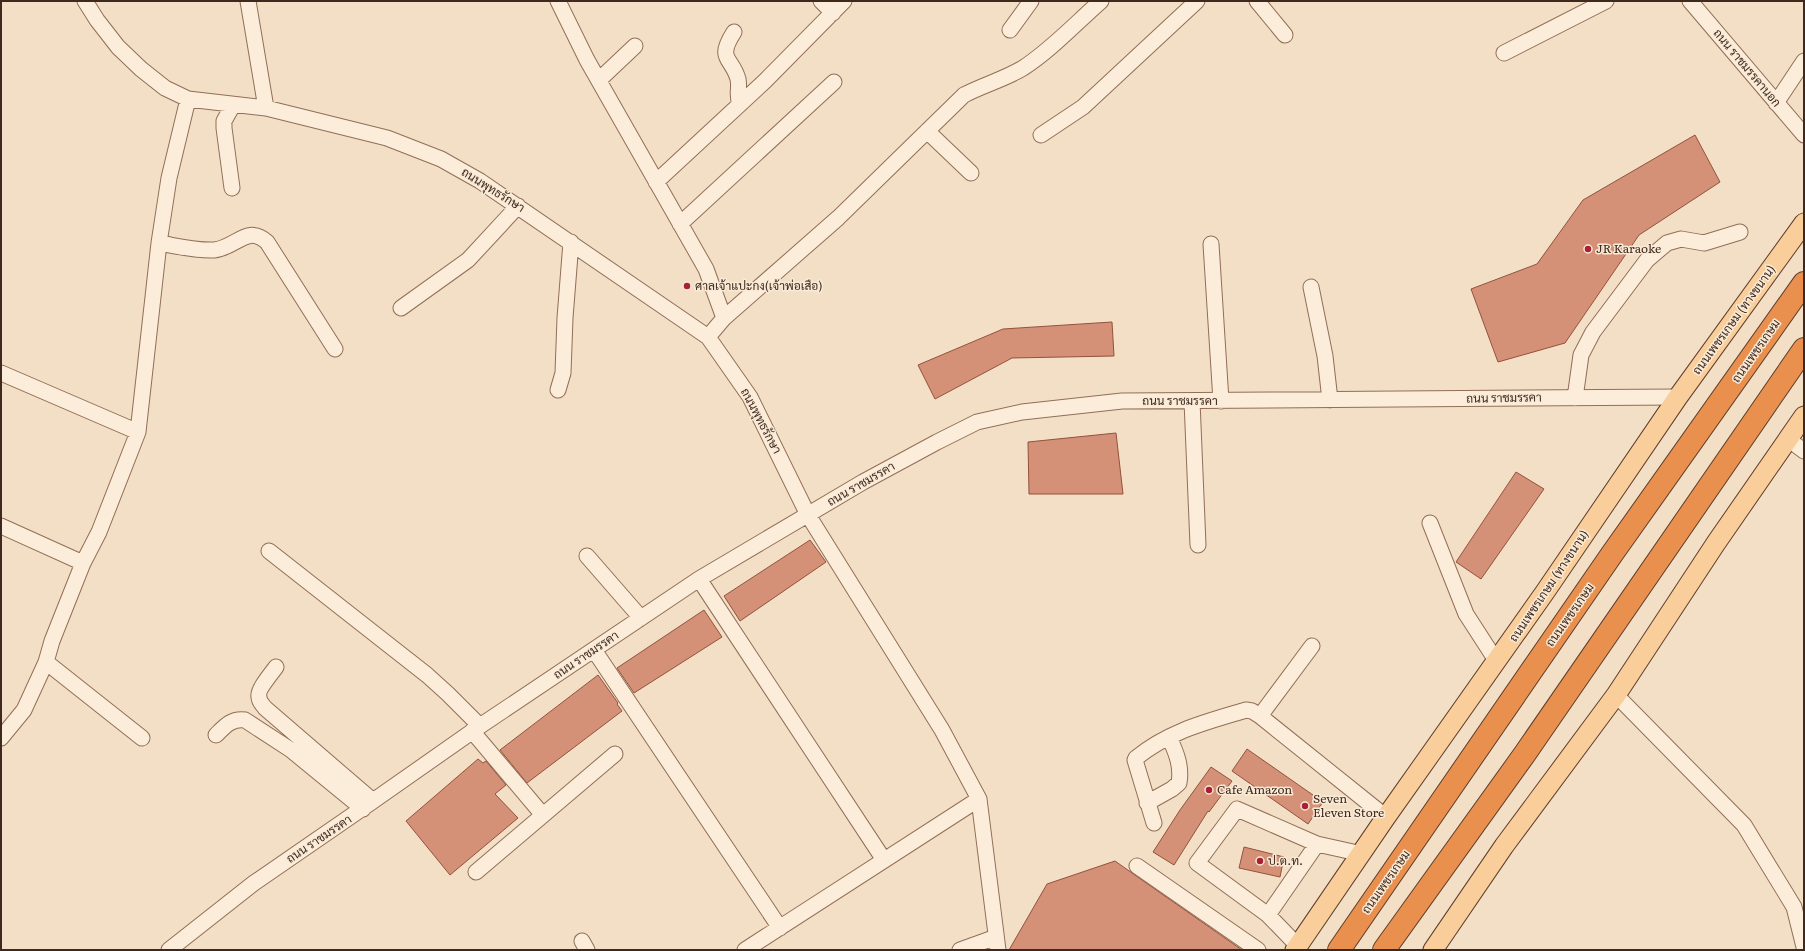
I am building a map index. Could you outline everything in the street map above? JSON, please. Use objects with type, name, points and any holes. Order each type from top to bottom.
[{"type":"highway","name":"ถนนเพชรเกษม","points":[[1339,950],[1612,554],[1804,284]]},
{"type":"highway","points":[[1384,950],[1524,755],[1804,349]]},
{"type":"main road","name":"ถนนเพชรเกษม (ทางขนาน)","points":[[1297,948],[1386,817],[1497,662],[1678,397],[1804,223]]},
{"type":"main road","points":[[1433,950],[1504,846],[1616,695],[1716,543],[1804,416]]},
{"type":"street","name":"ถนนพุทธรักษา","points":[[85,1],[97,20],[118,47],[141,69],[166,88],[188,99],[266,108],[387,138],[441,159],[480,181],[518,206],[708,337],[750,397],[808,515],[942,730],[979,799]]},
{"type":"street","points":[[248,1],[266,108]]},
{"type":"street","points":[[558,1],[599,80],[706,269],[724,318]]},
{"type":"street","points":[[821,1],[833,13]]},
{"type":"street","points":[[656,182],[740,104],[844,1]]},
{"type":"street","points":[[1010,30],[1031,1]]},
{"type":"street","points":[[708,337],[724,318],[838,218],[964,95],[1024,67],[1046,50],[1101,1]]},
{"type":"street","points":[[1041,135],[1087,103],[1197,1]]},
{"type":"street","points":[[1257,1],[1285,35]]},
{"type":"street","points":[[1504,53],[1606,1]]},
{"type":"street","name":"ถนน ราชมรรคานอก","points":[[1690,1],[1804,135]]},
{"type":"street","points":[[734,32],[728,42],[726,54],[738,80],[739,87],[737,98],[740,104]]},
{"type":"street","points":[[599,80],[635,46]]},
{"type":"street","points":[[1776,103],[1804,61]]},
{"type":"street","points":[[680,224],[834,82]]},
{"type":"street","points":[[1,738],[24,710],[46,662],[52,641],[83,564],[99,532],[138,432],[159,243],[169,178],[188,99]]},
{"type":"street","points":[[232,188],[224,121],[233,105]]},
{"type":"street","points":[[927,131],[971,173]]},
{"type":"street","points":[[401,308],[468,260],[518,206]]},
{"type":"street","points":[[1575,398],[1581,355],[1593,332],[1647,260],[1667,243],[1681,239],[1704,243],[1740,232]]},
{"type":"street","points":[[159,243],[215,250],[252,234],[260,236],[267,242],[335,349]]},
{"type":"street","points":[[558,390],[563,373],[565,318],[571,242]]},
{"type":"street","points":[[1211,244],[1221,401]]},
{"type":"street","points":[[1311,287],[1325,356],[1330,400]]},
{"type":"street","points":[[1,373],[138,432]]},
{"type":"street","name":"ถนน ราชมรรคา","points":[[169,950],[254,882],[368,805],[476,728],[698,579],[910,456],[977,422],[1022,412],[1122,401],[1678,397]]},
{"type":"street","points":[[1192,401],[1198,545]]},
{"type":"street","points":[[1788,439],[1804,452]]},
{"type":"street","points":[[1430,523],[1466,614],[1497,662]]},
{"type":"street","points":[[1,526],[83,564]]},
{"type":"street","points":[[269,551],[427,675],[476,728],[542,814]]},
{"type":"street","points":[[587,556],[641,618]]},
{"type":"street","points":[[698,579],[884,860]]},
{"type":"street","points":[[1260,716],[1312,646]]},
{"type":"street","points":[[594,650],[780,928]]},
{"type":"street","points":[[46,662],[142,738]]},
{"type":"street","points":[[276,667],[260,690],[258,695],[259,700],[265,708],[368,805]]},
{"type":"street","points":[[1616,695],[1744,825],[1794,906],[1804,947]]},
{"type":"street","points":[[1154,822],[1135,760],[1152,745],[1189,727],[1246,710],[1252,711],[1260,716],[1386,817]]},
{"type":"street","points":[[216,735],[237,718],[245,720],[291,750],[368,805]]},
{"type":"street","points":[[1147,803],[1172,789],[1179,783],[1180,772],[1178,757],[1169,737]]},
{"type":"street","points":[[476,872],[542,814],[615,754]]},
{"type":"street","points":[[745,950],[979,799],[997,943],[960,950]]},
{"type":"street","points":[[1297,948],[1268,915],[1197,863],[1236,810],[1317,844],[1362,854]]},
{"type":"street","points":[[1268,915],[1317,844]]},
{"type":"street","points":[[1137,866],[1258,950]]},
{"type":"building","name":"JR Karaoke","points":[[1695,135],[1720,182],[1639,235],[1565,343],[1498,362],[1471,289],[1537,264],[1583,200]]},
{"type":"building","points":[[1112,322],[1114,356],[1012,358],[935,399],[918,365],[1003,329]]},
{"type":"building","points":[[1116,433],[1123,494],[1029,494],[1028,442]]},
{"type":"building","points":[[1516,472],[1544,489],[1481,579],[1456,562]]},
{"type":"building","points":[[810,540],[826,562],[740,621],[724,596]]},
{"type":"building","points":[[704,610],[722,637],[634,693],[617,668]]},
{"type":"building","points":[[598,675],[622,711],[527,783],[500,750]]},
{"type":"building","points":[[1247,749],[1323,802],[1308,824],[1232,771]]},
{"type":"building","points":[[478,759],[483,763],[486,761],[506,785],[495,794],[518,818],[450,875],[406,821]]},
{"type":"building","points":[[1211,767],[1232,781],[1209,812],[1208,811],[1174,865],[1153,852],[1180,810]]},
{"type":"building","points":[[1244,847],[1284,857],[1280,877],[1239,868]]},
{"type":"building","points":[[1115,861],[1242,950],[1009,950],[1047,884]]},
{"type":"place","name":"JR Karaoke","points":[[1588,249]]},
{"type":"place","name":"ศาลเจ้าแปะกง(เจ้าพ่อเสือ)","points":[[687,286]]},
{"type":"place","name":"Cafe Amazon","points":[[1209,790]]},
{"type":"place","name":"Seven Eleven Store","points":[[1305,806]]},
{"type":"place","name":"ป.ต.ท.","points":[[1260,861]]}]
